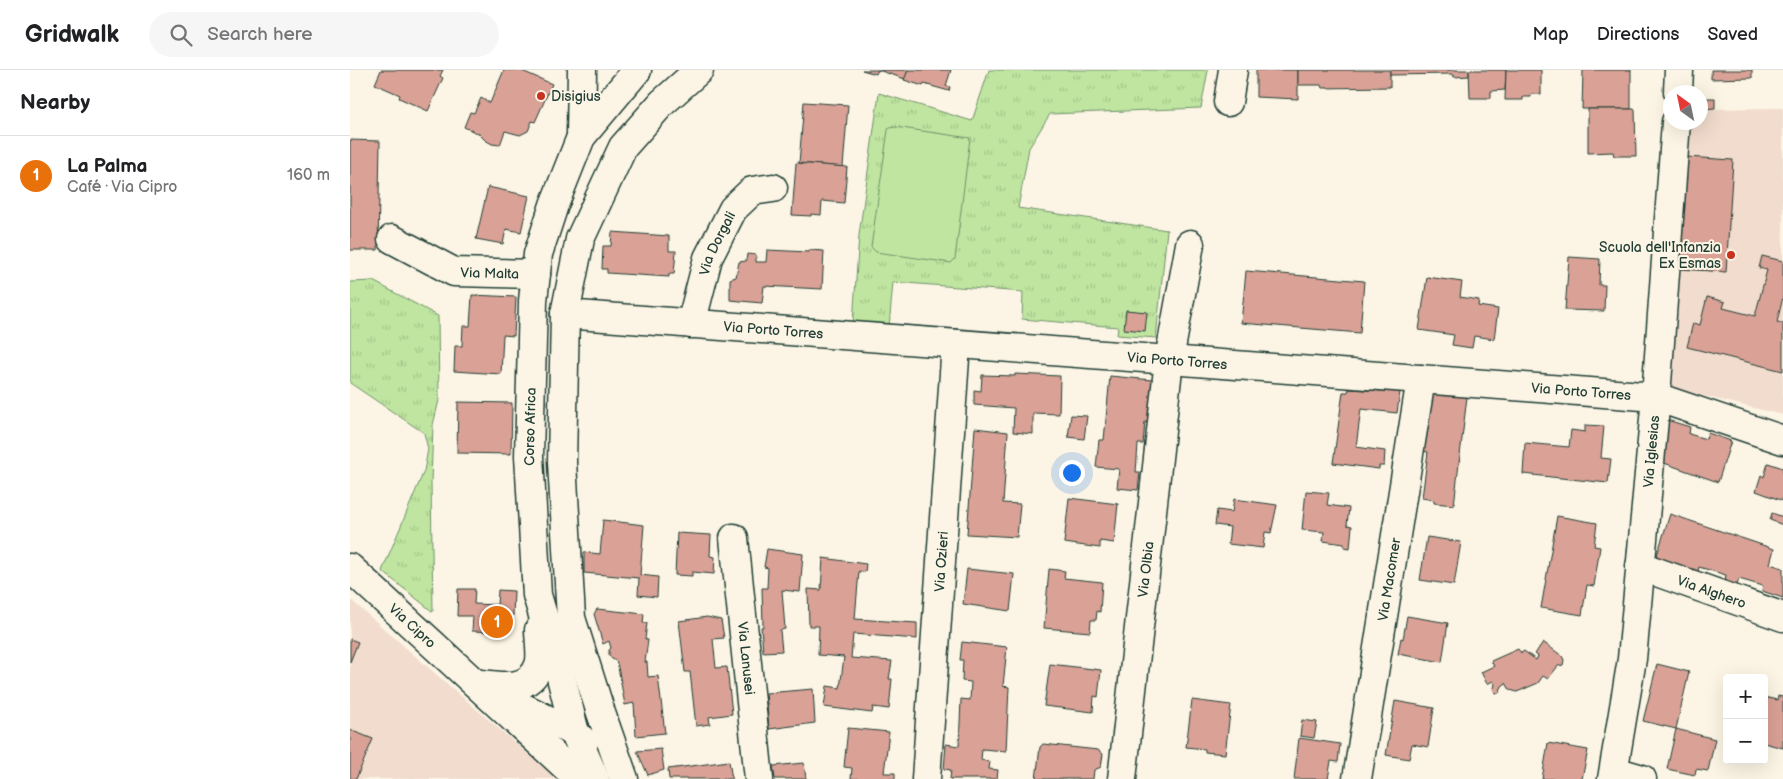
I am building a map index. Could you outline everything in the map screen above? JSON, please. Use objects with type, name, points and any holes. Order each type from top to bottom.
[{"type":"street","points":[[581,137],[582,70]]},
{"type":"street","points":[[624,779],[571,618],[562,462],[565,314],[580,239],[624,146],[662,103],[700,70]]},
{"type":"street","points":[[1228,102],[1232,70]]},
{"type":"street","points":[[1678,85],[1679,70]]},
{"type":"street","name":"Corso Africa","points":[[595,779],[576,733],[537,595],[529,456],[533,302],[538,254],[554,205],[581,137],[625,76]]},
{"type":"street","name":"Corso Africa","points":[[625,76],[628,141]]},
{"type":"street","name":"Via Iglesias","points":[[1613,775],[1632,659],[1656,398],[1675,130]]},
{"type":"street","name":"Via Dorgali","points":[[691,324],[708,258],[733,209],[752,191],[773,188]]},
{"type":"street","name":"Via Malta","points":[[392,239],[454,272],[536,274]]},
{"type":"street","name":"Via Olbia","points":[[1122,779],[1168,360],[1190,244]]},
{"type":"street","name":"Via Porto Torres","points":[[565,314],[1656,398],[1783,440]]},
{"type":"street","name":"Via Ozieri","points":[[926,779],[956,344]]},
{"type":"street","name":"Via Macomer","points":[[1358,779],[1421,380]]},
{"type":"street","name":"Via Lanusei","points":[[734,538],[759,779]]},
{"type":"street","name":"Via Alghero","points":[[1640,566],[1783,617]]},
{"type":"street","name":"Via Cipro","points":[[350,568],[579,779]]},
{"type":"street","points":[[476,684],[509,687],[528,682],[540,664],[537,595]]},
{"type":"street","name":"Via Cipro","points":[[476,684],[576,733]]},
{"type":"street","points":[[576,733],[618,779]]},
{"type":"street","points":[[1613,775],[1642,779]]},
{"type":"shaded area","name":"Scuola dell'Infanzia Ex Esmas","points":[[1783,108],[1783,415],[1670,388],[1688,130],[1708,130],[1708,109]]},
{"type":"shaded area","points":[[350,599],[430,669],[557,779],[350,779]]},
{"type":"green space","points":[[989,70],[1208,70],[1201,108],[1050,114],[1029,148],[1018,208],[1167,230],[1156,338],[1117,335],[1118,327],[1022,319],[1023,292],[893,282],[889,327],[853,323],[859,235],[879,93],[972,121]]},
{"type":"green space","points":[[895,127],[970,138],[955,259],[951,263],[876,252],[871,247],[888,130]]},
{"type":"green space","points":[[373,281],[438,316],[439,400],[433,425],[431,483],[433,612],[382,571],[424,471],[428,449],[424,433],[350,383],[350,282]]},
{"type":"building","points":[[381,70],[443,70],[440,76],[443,78],[428,111],[399,98],[400,95],[375,84]]},
{"type":"building","points":[[504,70],[520,70],[552,84],[535,122],[532,121],[528,131],[520,135],[505,131],[500,145],[492,144],[479,134],[464,127],[470,112],[474,113],[481,98],[490,103]]},
{"type":"building","points":[[862,70],[878,70],[876,74]]},
{"type":"building","points":[[878,70],[908,70],[905,79]]},
{"type":"building","points":[[908,70],[951,70],[946,86],[950,87],[949,91],[904,80]]},
{"type":"building","points":[[1256,70],[1298,70],[1298,99],[1256,97]]},
{"type":"building","points":[[1298,70],[1390,70],[1390,87],[1322,88],[1321,85],[1298,85]]},
{"type":"building","points":[[1390,70],[1469,70],[1469,76],[1454,77],[1453,74],[1390,75]]},
{"type":"building","points":[[1469,70],[1506,70],[1505,90],[1491,91],[1491,98],[1470,98]]},
{"type":"building","points":[[1506,70],[1541,70],[1541,94],[1531,94],[1531,97],[1523,97],[1523,100],[1505,100]]},
{"type":"building","points":[[1583,70],[1631,70],[1631,109],[1582,109]]},
{"type":"building","points":[[1711,70],[1752,70],[1752,78],[1711,79]]},
{"type":"building","points":[[1708,98],[1715,98],[1715,108],[1708,109]]},
{"type":"building","points":[[804,102],[848,105],[843,167],[799,163]]},
{"type":"building","points":[[1588,109],[1635,109],[1636,156],[1614,156],[1613,152],[1588,153]]},
{"type":"building","points":[[350,140],[380,141],[378,250],[350,250]]},
{"type":"building","points":[[1686,157],[1733,160],[1726,272],[1679,269]]},
{"type":"building","points":[[796,163],[847,167],[844,203],[822,201],[821,215],[792,215]]},
{"type":"building","points":[[488,187],[529,196],[521,232],[506,229],[503,244],[476,239]]},
{"type":"building","points":[[612,232],[669,236],[669,251],[676,251],[674,274],[669,274],[669,277],[607,273],[607,269],[602,269],[603,246],[611,246]]},
{"type":"building","points":[[767,250],[824,251],[822,289],[764,286],[762,303],[730,300],[730,279],[736,277],[739,262],[746,261],[747,254],[756,255],[756,262],[766,262]]},
{"type":"building","points":[[1762,256],[1783,261],[1783,297],[1777,322],[1783,323],[1783,371],[1687,347],[1693,323],[1700,325],[1707,297],[1725,302],[1723,308],[1755,316],[1767,270],[1759,268]]},
{"type":"building","points":[[1569,257],[1600,259],[1599,285],[1605,285],[1604,311],[1565,310]]},
{"type":"building","points":[[1246,271],[1364,281],[1360,333],[1241,323]]},
{"type":"building","points":[[1427,277],[1462,282],[1460,297],[1479,300],[1478,306],[1498,309],[1494,339],[1474,336],[1472,348],[1452,345],[1454,335],[1419,330]]},
{"type":"building","points":[[472,295],[516,297],[514,336],[503,335],[501,374],[454,371],[455,346],[462,346],[463,326],[470,326]]},
{"type":"building","points":[[1126,310],[1147,312],[1145,331],[1124,329]]},
{"type":"building","points":[[1015,374],[1060,376],[1059,414],[1033,413],[1033,434],[1013,432],[1014,408],[974,405],[974,390],[981,391],[982,375],[1015,376]]},
{"type":"building","points":[[1110,376],[1152,380],[1148,423],[1145,422],[1143,444],[1138,444],[1136,472],[1140,472],[1138,490],[1117,488],[1119,469],[1096,467],[1099,440],[1104,440]]},
{"type":"building","points":[[1349,389],[1400,392],[1397,413],[1361,409],[1356,447],[1385,451],[1384,466],[1379,466],[1379,469],[1333,463],[1343,392],[1348,392]]},
{"type":"building","points":[[1429,394],[1467,397],[1454,505],[1434,503],[1434,500],[1422,498],[1428,452],[1421,451]]},
{"type":"building","points":[[458,402],[512,403],[511,454],[457,453]]},
{"type":"building","points":[[1071,415],[1087,416],[1084,439],[1068,437]]},
{"type":"building","points":[[1667,420],[1690,427],[1689,434],[1706,439],[1708,433],[1731,441],[1718,482],[1664,463]]},
{"type":"building","points":[[1585,425],[1604,426],[1601,458],[1611,459],[1608,483],[1523,474],[1525,443],[1569,447],[1571,430],[1585,432]]},
{"type":"building","points":[[975,428],[1008,432],[1003,503],[1020,504],[1017,537],[967,534]]},
{"type":"building","points":[[1768,463],[1783,468],[1783,501],[1756,491],[1761,475],[1764,477]]},
{"type":"building","points":[[1306,491],[1329,493],[1327,505],[1349,508],[1347,525],[1352,526],[1350,548],[1344,547],[1344,544],[1323,541],[1324,532],[1302,530]]},
{"type":"building","points":[[1069,498],[1118,504],[1114,543],[1100,541],[1100,548],[1064,543]]},
{"type":"building","points":[[1234,499],[1277,505],[1271,533],[1265,532],[1263,548],[1228,544],[1230,527],[1215,525],[1217,510],[1232,512]]},
{"type":"building","points":[[1772,513],[1783,517],[1783,525],[1770,520]]},
{"type":"building","points":[[1670,514],[1774,549],[1770,564],[1783,568],[1783,598],[1762,591],[1763,586],[1739,579],[1737,585],[1725,582],[1726,575],[1699,567],[1698,571],[1656,558]]},
{"type":"building","points":[[1557,516],[1597,523],[1594,546],[1600,547],[1594,586],[1587,585],[1582,615],[1541,608]]},
{"type":"building","points":[[603,520],[644,525],[640,575],[658,577],[657,597],[638,595],[639,578],[584,573],[584,552],[600,554]]},
{"type":"building","points":[[677,533],[711,535],[710,556],[715,557],[714,574],[692,572],[692,576],[675,575]]},
{"type":"building","points":[[1427,537],[1461,542],[1454,585],[1420,580]]},
{"type":"building","points":[[767,549],[803,554],[800,592],[782,590],[785,629],[780,630],[782,651],[763,652],[761,627],[763,627],[762,588],[767,588],[768,568],[764,567]]},
{"type":"building","points":[[823,558],[866,564],[865,572],[859,571],[855,619],[917,623],[917,639],[853,634],[851,658],[892,661],[889,679],[892,679],[889,709],[873,707],[872,713],[824,707],[827,686],[840,688],[844,657],[818,655],[819,626],[809,626],[808,589],[821,590]]},
{"type":"building","points":[[967,569],[1014,574],[1010,611],[963,604]]},
{"type":"building","points":[[1049,569],[1065,571],[1064,578],[1102,582],[1100,612],[1097,611],[1096,620],[1091,620],[1090,632],[1044,628]]},
{"type":"building","points":[[458,589],[475,589],[474,604],[497,605],[498,590],[514,591],[513,616],[497,615],[496,632],[472,631],[473,616],[457,616]]},
{"type":"building","points":[[597,609],[644,614],[643,623],[647,623],[645,639],[648,640],[645,662],[647,662],[648,677],[658,676],[665,733],[636,736],[634,703],[625,705],[616,661],[609,655],[611,648],[609,641],[603,644],[594,614]]},
{"type":"building","points":[[1407,616],[1448,623],[1442,662],[1398,654]]},
{"type":"building","points":[[707,617],[721,620],[724,638],[713,639],[716,668],[727,667],[732,714],[709,717],[710,724],[696,726],[690,672],[685,672],[679,621]]},
{"type":"building","points":[[350,639],[358,642],[350,662]]},
{"type":"building","points":[[962,642],[1007,647],[1003,686],[1009,687],[1006,751],[982,749],[981,760],[990,762],[989,769],[998,770],[997,779],[950,779],[951,770],[944,769],[946,744],[959,746],[961,699],[970,700],[971,682],[962,681],[963,660],[960,660]]},
{"type":"building","points":[[1543,642],[1562,656],[1564,660],[1563,665],[1558,666],[1548,679],[1543,676],[1538,683],[1517,692],[1510,690],[1506,683],[1502,686],[1499,693],[1496,693],[1493,690],[1495,685],[1493,681],[1487,684],[1481,672],[1494,666],[1491,661],[1518,649],[1521,653],[1524,651],[1536,660],[1538,656],[1535,654]]},
{"type":"building","points":[[1050,664],[1101,670],[1098,697],[1094,696],[1093,712],[1044,706]]},
{"type":"building","points":[[1657,664],[1689,672],[1676,729],[1643,721]]},
{"type":"building","points":[[813,689],[815,723],[769,729],[766,693]]},
{"type":"building","points":[[1778,696],[1783,697],[1783,748],[1768,744],[1768,698],[1777,700]]},
{"type":"building","points":[[1192,700],[1231,705],[1225,754],[1205,752],[1205,749],[1186,747]]},
{"type":"building","points":[[1395,701],[1434,708],[1428,747],[1412,744],[1409,759],[1386,755]]},
{"type":"building","points":[[1302,720],[1317,722],[1314,738],[1300,736]]},
{"type":"building","points":[[848,728],[889,732],[884,773],[895,773],[895,779],[851,779],[852,768],[844,767]]},
{"type":"building","points":[[1676,729],[1715,739],[1708,771],[1696,769],[1695,775],[1667,769]]},
{"type":"building","points":[[350,730],[373,739],[356,779],[350,779]]},
{"type":"building","points":[[1299,738],[1340,744],[1338,762],[1331,761],[1328,779],[1294,779]]},
{"type":"building","points":[[1548,743],[1588,750],[1582,779],[1542,779]]},
{"type":"building","points":[[1043,744],[1098,750],[1103,754],[1101,767],[1094,770],[1093,779],[1036,779],[1040,747]]},
{"type":"building","points":[[661,749],[664,770],[648,775],[637,751]]},
{"type":"building","points":[[729,761],[732,779],[669,779],[668,769]]},
{"type":"building","points":[[804,763],[806,779],[775,779],[773,766]]},
{"type":"place","name":"Disigius","points":[[541,96]]},
{"type":"place","name":"Scuola dell'Infanzia Ex Esmas","points":[[1731,255]]},
{"type":"place","name":"La Palma","points":[[497,622]]}]
